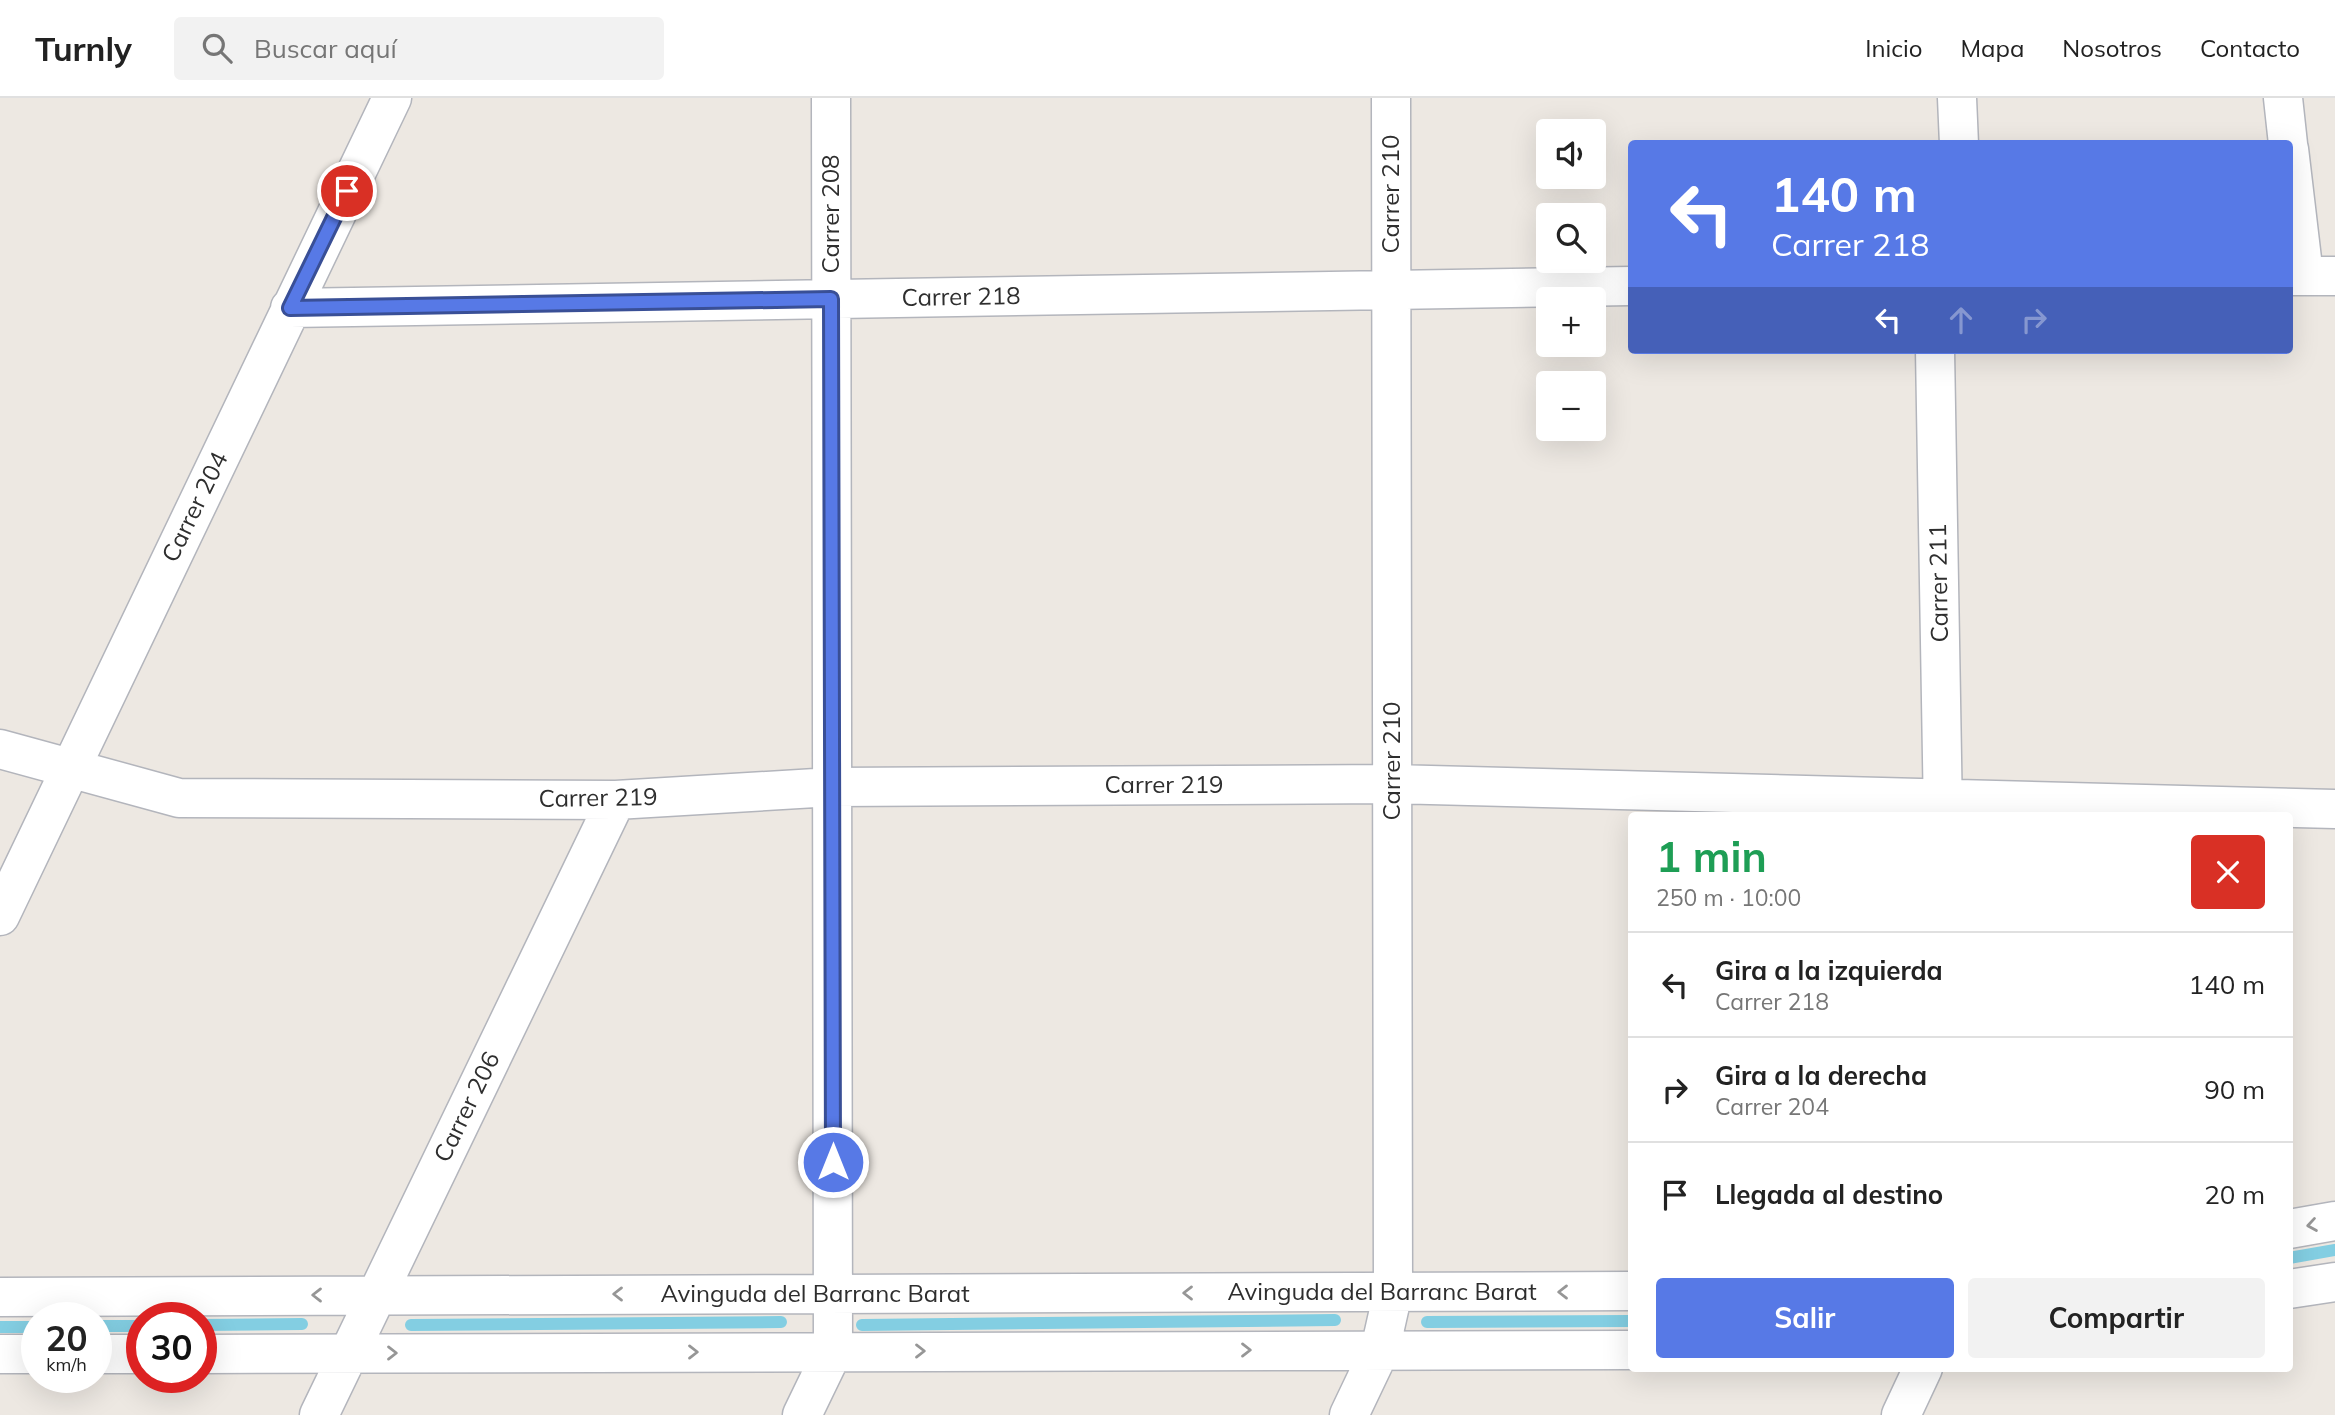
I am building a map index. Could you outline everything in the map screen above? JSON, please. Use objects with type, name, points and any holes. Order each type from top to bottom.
[{"type":"street","name":"Carrer 204","points":[[0,916],[392,98]]},
{"type":"street","name":"Carrer 208","points":[[802,1415],[833,1351],[831,98]]},
{"type":"street","name":"Carrer 210","points":[[1349,1415],[1380,1350],[1393,1292],[1391,98]]},
{"type":"street","points":[[1957,98],[1959,140]]},
{"type":"street","points":[[2283,98],[2288,140]]},
{"type":"street","points":[[2293,174],[2309,276]]},
{"type":"street","name":"Carrer 218","points":[[290,308],[1628,286]]},
{"type":"street","name":"Carrer 211","points":[[1935,354],[1943,807]]},
{"type":"street","name":"Carrer 219","points":[[0,749],[179,798],[616,800],[832,787],[1392,784],[1943,807],[2335,809]]},
{"type":"street","name":"Carrer 206","points":[[319,1415],[616,800]]},
{"type":"street","points":[[2293,1228],[2335,1221]]},
{"type":"street","points":[[2293,1288],[2335,1282]]},
{"type":"street","name":"Avinguda del Barranc Barat","points":[[0,1297],[1628,1292]]},
{"type":"street","points":[[217,1353],[1628,1350]]},
{"type":"street","points":[[0,1354],[21,1354]]},
{"type":"street","points":[[1901,1415],[1921,1372]]},
{"type":"waterway","points":[[2293,1257],[2335,1250]]},
{"type":"waterway","points":[[862,1325],[1335,1320]]},
{"type":"waterway","points":[[1427,1322],[1628,1321]]},
{"type":"waterway","points":[[411,1325],[781,1322]]},
{"type":"waterway","points":[[217,1325],[302,1324]]},
{"type":"waterway","points":[[112,1326],[126,1326]]},
{"type":"waterway","points":[[0,1327],[21,1327]]},
{"type":"route","points":[[347,191],[290,308],[831,299],[833,1162]]}]
